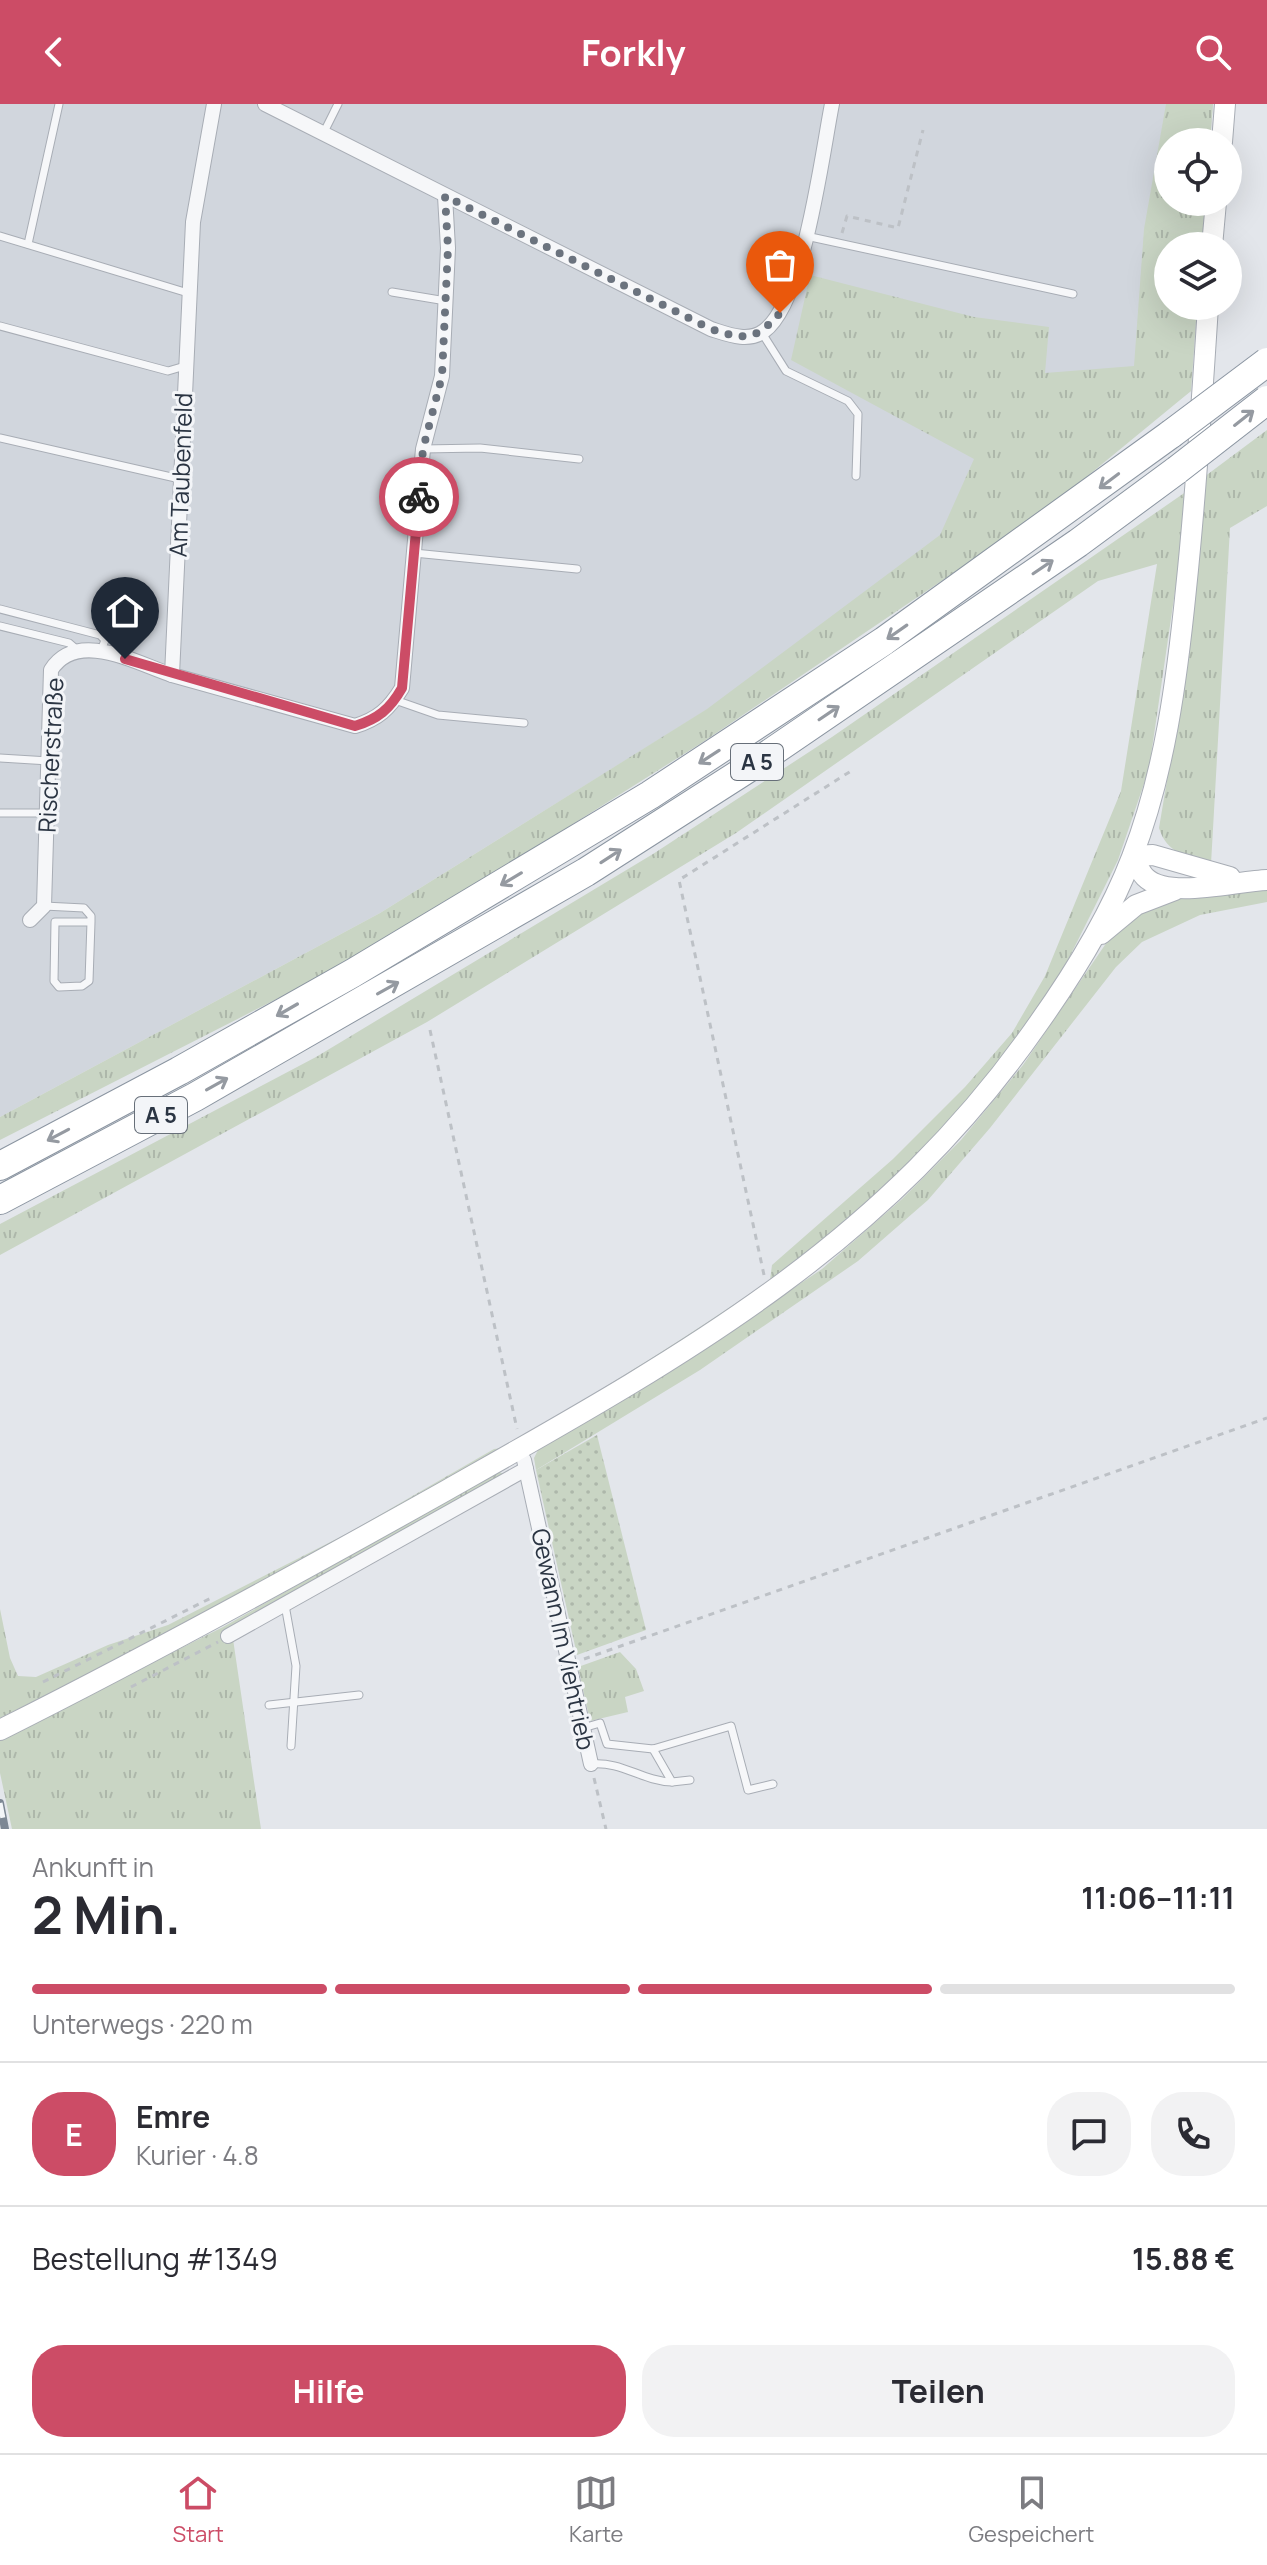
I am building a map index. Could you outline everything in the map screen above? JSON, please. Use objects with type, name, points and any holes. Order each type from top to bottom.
[{"type":"highway","name":"A 5","points":[[0,1166],[179,1071],[353,973],[650,795],[884,641],[1267,362]]},
{"type":"highway","name":"A 5","points":[[0,1200],[195,1097],[586,872],[764,758],[1078,543],[1267,400]]},
{"type":"main road","points":[[1223,128],[1225,104]]},
{"type":"main road","points":[[0,1730],[210,1622],[521,1448],[688,1350],[799,1274],[855,1227],[970,1115],[1022,1047],[1089,945],[1133,856],[1150,803],[1173,695],[1183,622],[1196,498],[1207,320]]},
{"type":"main road","points":[[1150,803],[1153,835],[1177,861]]},
{"type":"main road","points":[[1133,856],[1153,855],[1208,874],[1259,881]]},
{"type":"main road","points":[[1133,856],[1145,877],[1160,887],[1177,889],[1259,881]]},
{"type":"main road","points":[[1089,945],[1122,914],[1177,889]]},
{"type":"street","name":"Am Taubenfeld","points":[[172,675],[193,222],[214,104]]},
{"type":"street","points":[[265,104],[711,329],[738,338],[762,333],[785,302],[806,236],[832,104]]},
{"type":"street","points":[[172,675],[355,726],[374,720],[395,700],[402,688],[423,449],[442,376],[446,301],[445,196]]},
{"type":"street","name":"Rischerstraße","points":[[44,906],[51,670],[60,656],[76,649],[101,651],[172,675]]},
{"type":"street","points":[[30,920],[44,906]]},
{"type":"street","name":"Gewann Im Viehtrieb","points":[[521,1448],[591,1764]]},
{"type":"street","points":[[228,1636],[526,1469]]},
{"type":"lane","points":[[28,244],[59,104]]},
{"type":"lane","points":[[323,134],[338,104]]},
{"type":"lane","points":[[0,236],[188,293]]},
{"type":"lane","points":[[806,236],[1073,294]]},
{"type":"lane","points":[[392,292],[446,301]]},
{"type":"lane","points":[[0,326],[168,371],[185,366]]},
{"type":"lane","points":[[762,333],[786,371],[848,401],[858,414],[856,476]]},
{"type":"lane","points":[[0,438],[180,479]]},
{"type":"lane","points":[[423,449],[480,448],[579,459]]},
{"type":"lane","points":[[414,553],[577,569]]},
{"type":"lane","points":[[0,609],[100,635],[105,640],[101,651]]},
{"type":"lane","points":[[0,626],[69,643],[76,649]]},
{"type":"lane","points":[[395,700],[438,715],[524,723]]},
{"type":"lane","points":[[0,758],[49,761]]},
{"type":"lane","points":[[0,813],[47,813]]},
{"type":"lane","points":[[44,906],[84,908],[91,922],[89,981],[82,986],[59,987],[54,981],[55,922],[91,922]]},
{"type":"lane","points":[[285,1605],[296,1666],[291,1746]]},
{"type":"lane","points":[[269,1705],[359,1695]]},
{"type":"lane","points":[[583,1728],[600,1723],[607,1744],[653,1749],[731,1726],[748,1790],[773,1784]]},
{"type":"lane","points":[[653,1749],[672,1782]]},
{"type":"lane","points":[[591,1764],[610,1762],[652,1781],[690,1780]]},
{"type":"path","points":[[839,245],[847,216],[898,228],[923,130]]},
{"type":"path","points":[[765,1282],[679,880],[851,771]]},
{"type":"path","points":[[430,1030],[521,1448]]},
{"type":"path","points":[[569,1664],[1267,1418]]},
{"type":"path","points":[[43,1682],[225,1592]]},
{"type":"path","points":[[131,1687],[228,1636]]},
{"type":"path","name":"Gewann Im Viehtrieb","points":[[591,1764],[606,1829]]},
{"type":"shaded area","points":[[0,104],[1213,104],[1211,128],[1154,128],[1154,216],[1204,216],[1203,232],[1154,232],[1154,320],[1196,320],[1191,391],[1058,491],[380,913],[0,1117]]},
{"type":"green space","points":[[1166,104],[1213,104],[1211,128],[1162,128]]},
{"type":"green space","points":[[1154,172],[1154,216],[1204,216],[1203,232],[1154,232],[1154,320],[1196,320],[1191,391],[1045,511],[703,742],[508,865],[320,977],[0,1140],[0,1117],[380,913],[707,709],[940,535],[974,459],[791,360],[810,275],[974,317],[1049,327],[1045,373],[1134,366],[1144,229]]},
{"type":"green space","points":[[1267,430],[1267,506],[1230,528],[1211,864],[1173,849],[1159,828],[1184,679],[1204,477]]},
{"type":"green space","points":[[1190,489],[1149,769],[1118,860],[1053,990],[934,1147],[787,1275],[535,1435],[532,1430],[652,1358],[770,1280],[772,1265],[893,1159],[965,1087],[1012,1033],[1045,976],[1121,791],[1157,564],[1098,581],[736,833],[427,1022],[0,1255],[0,1224],[316,1057],[653,854],[832,737]]},
{"type":"green space","points":[[1267,889],[1267,902],[1200,915],[1142,942],[1116,967],[990,1128],[928,1200],[858,1261],[700,1370],[536,1470],[534,1458],[538,1450],[705,1347],[822,1269],[902,1199],[961,1140],[1023,1065],[1109,939],[1146,908],[1187,896]]},
{"type":"green space","points":[[597,1435],[646,1630],[577,1655],[536,1470]]},
{"type":"green space","points":[[511,1447],[122,1658],[0,1718],[0,1609],[10,1658],[18,1676],[36,1677],[108,1645],[168,1625],[350,1532],[494,1449]]},
{"type":"green space","points":[[499,1472],[507,1475],[233,1639],[261,1829],[12,1829],[0,1773],[0,1739],[223,1627]]},
{"type":"green space","points":[[620,1652],[636,1669],[644,1691],[625,1697],[628,1712],[590,1721],[578,1667]]},
{"type":"railway","points":[[0,1803],[5,1829]]},
{"type":"way so far","points":[[419,497],[423,449],[442,376],[448,248],[445,196],[711,329],[738,338],[762,333],[780,313]]},
{"type":"route","points":[[125,659],[355,726],[374,720],[392,705],[402,688],[419,497]]}]
